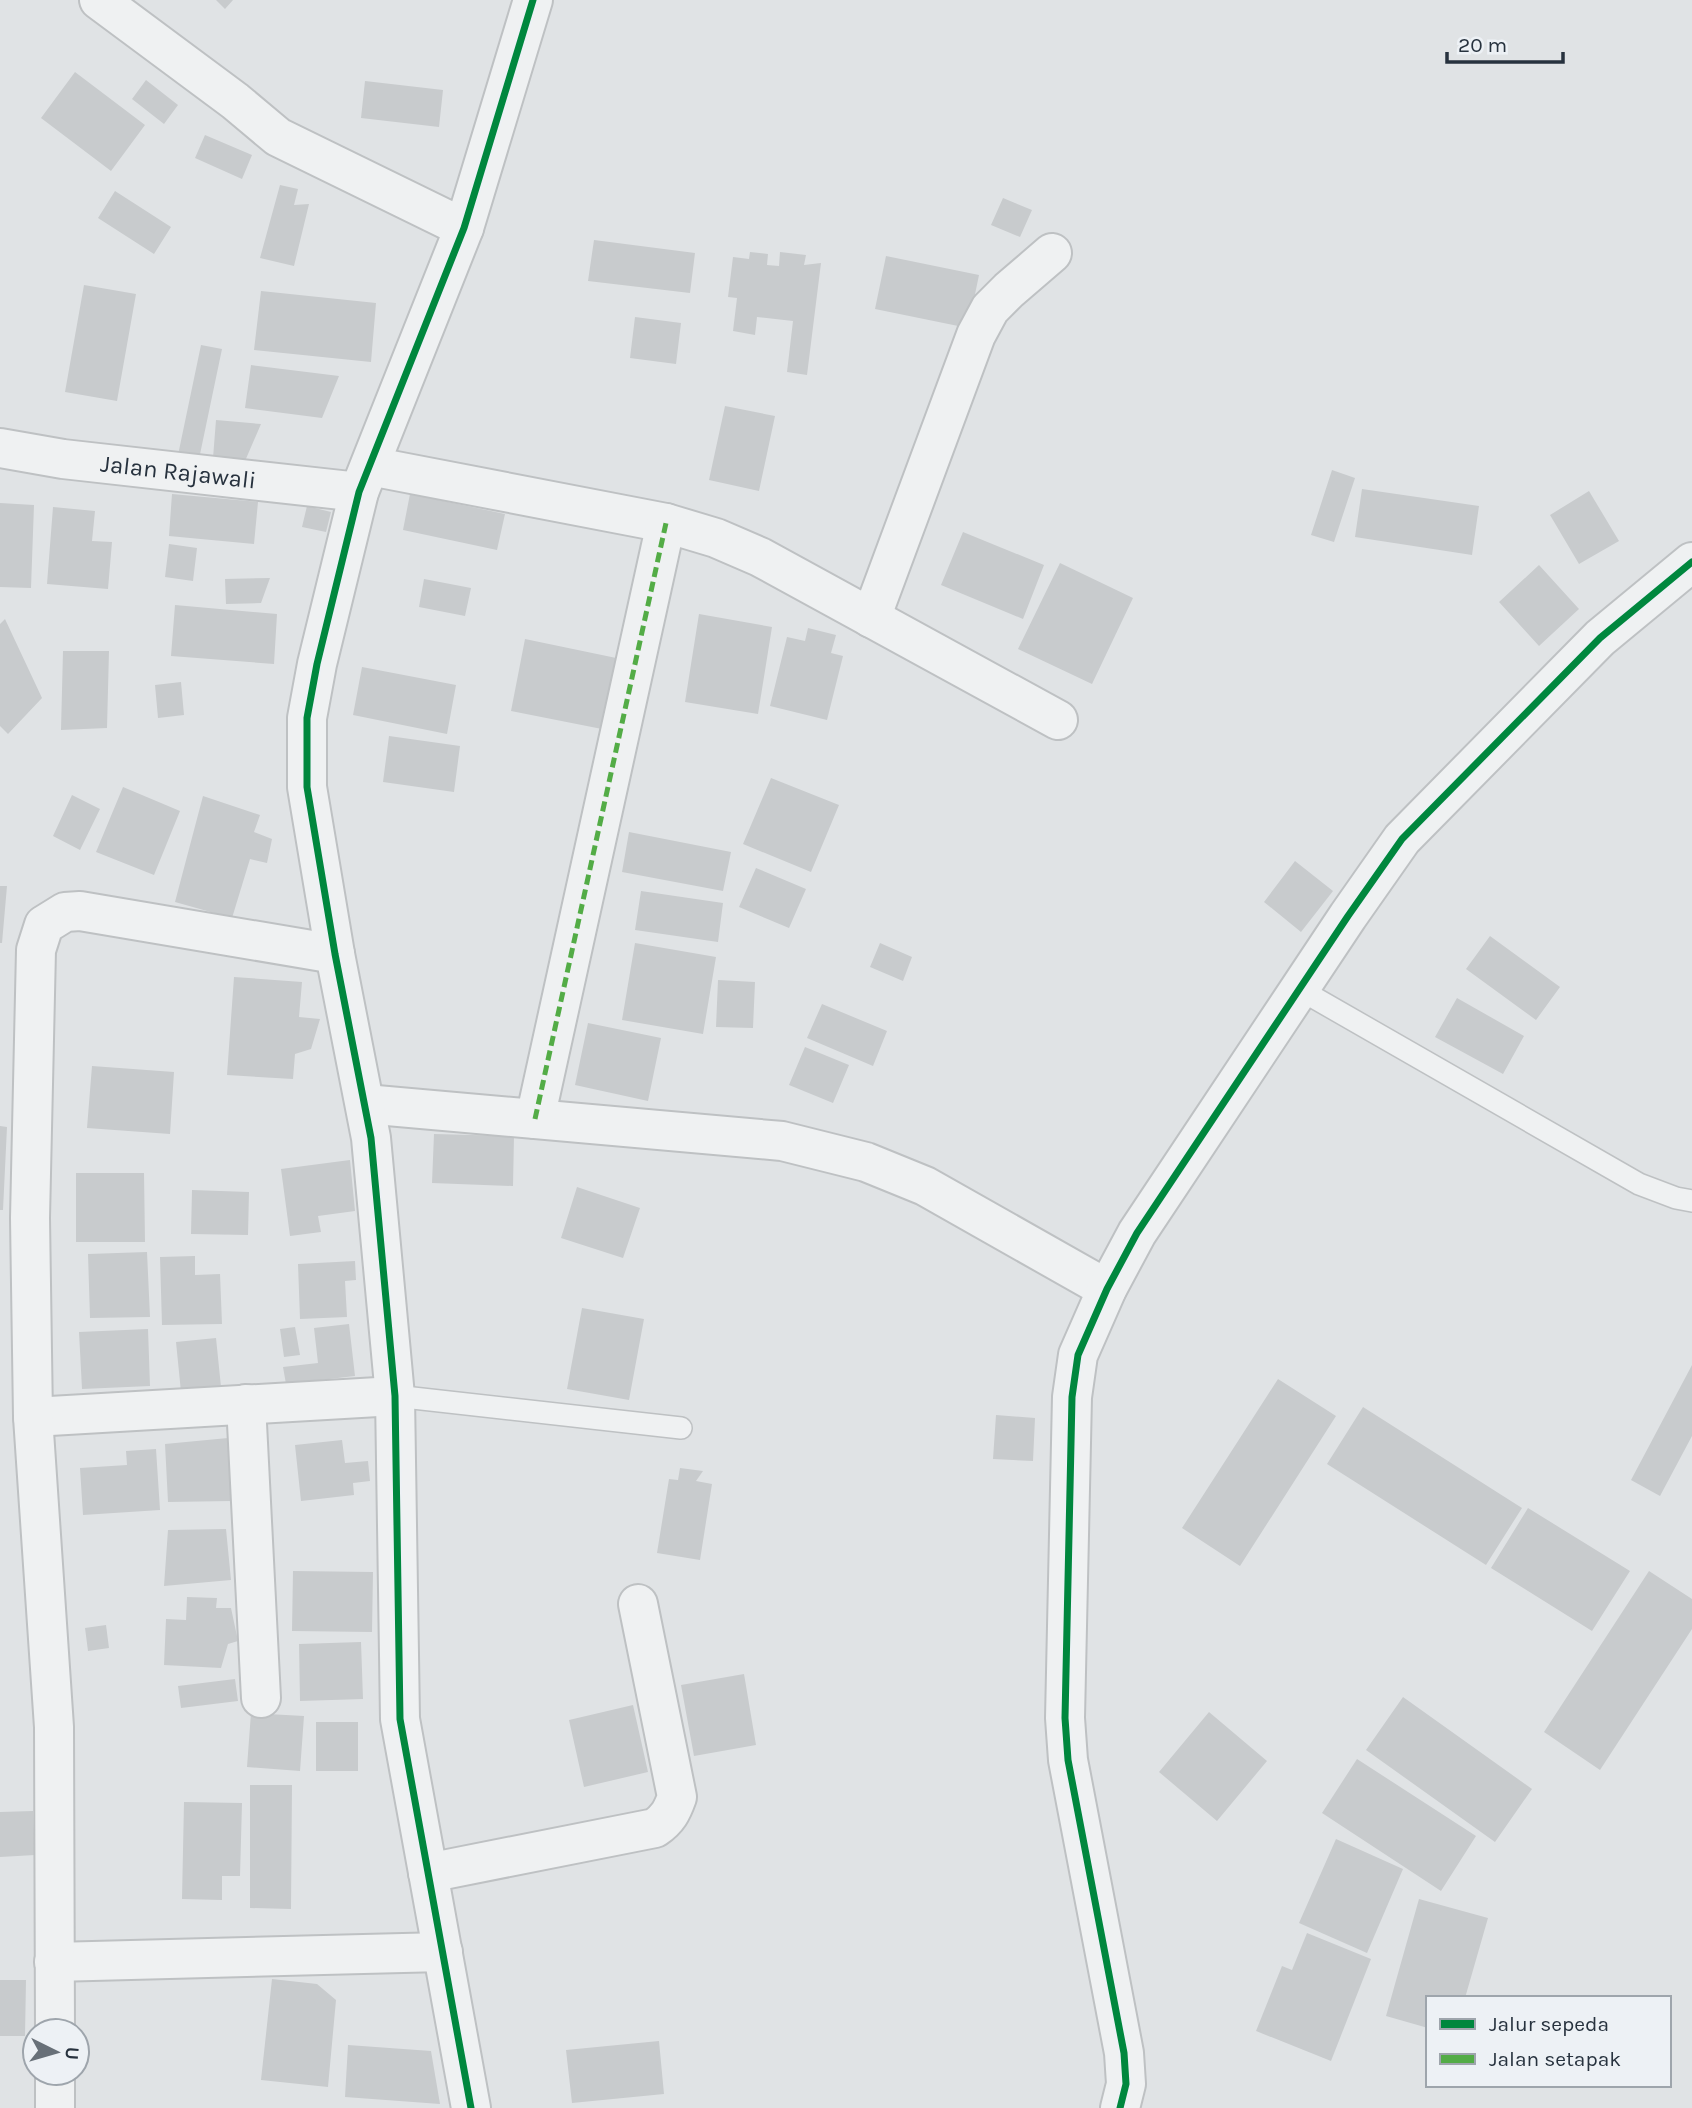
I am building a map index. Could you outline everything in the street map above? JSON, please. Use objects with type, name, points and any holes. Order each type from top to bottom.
[{"type":"street","points":[[99,0],[235,101],[278,137],[464,228]]},
{"type":"street","points":[[471,2108],[400,1719],[395,1396],[371,1138],[335,954],[307,787],[307,718],[317,664],[365,479],[464,228],[533,0]]},
{"type":"street","points":[[871,618],[976,335],[990,309],[1052,253]]},
{"type":"street","name":"Jalan Rajawali","points":[[0,448],[63,459],[365,479],[666,523],[716,538],[760,557],[1058,720]]},
{"type":"street","points":[[535,1119],[666,523]]},
{"type":"street","points":[[1120,2108],[1126,2084],[1124,2053],[1068,1760],[1064,1677],[1072,1396],[1078,1354],[1107,1289],[1137,1233],[1402,839],[1600,638],[1692,562]]},
{"type":"street","points":[[55,2017],[54,1727],[33,1417],[30,1218],[36,950],[44,925],[65,912],[80,911],[335,954]]},
{"type":"street","points":[[365,1104],[782,1141],[866,1162],[925,1186],[1107,1289]]},
{"type":"street","points":[[33,1417],[395,1396]]},
{"type":"street","points":[[246,1404],[261,1698]]},
{"type":"street","points":[[428,1873],[656,1828],[666,1821],[677,1797],[638,1604]]},
{"type":"street","points":[[54,1962],[443,1952]]},
{"type":"street","points":[[55,2087],[55,2108]]},
{"type":"lane","points":[[1299,989],[1639,1184],[1692,1201]]},
{"type":"lane","points":[[395,1396],[681,1428]]},
{"type":"building","points":[[216,0],[233,0],[225,9]]},
{"type":"building","points":[[75,72],[145,125],[111,171],[41,118]]},
{"type":"building","points":[[146,80],[178,105],[164,124],[132,99]]},
{"type":"building","points":[[365,81],[443,90],[439,127],[361,118]]},
{"type":"building","points":[[205,135],[252,155],[242,179],[195,158]]},
{"type":"building","points":[[280,185],[298,189],[294,205],[309,204],[294,266],[260,258]]},
{"type":"building","points":[[115,191],[171,227],[154,254],[98,218]]},
{"type":"building","points":[[1003,198],[1032,210],[1020,237],[991,225]]},
{"type":"building","points":[[594,240],[695,253],[690,293],[588,281]]},
{"type":"building","points":[[750,252],[768,254],[767,265],[779,266],[780,252],[806,255],[804,265],[821,263],[807,375],[787,372],[793,321],[757,317],[755,335],[733,331],[737,298],[728,297],[733,257],[749,259]]},
{"type":"building","points":[[886,256],[979,275],[968,328],[875,309]]},
{"type":"building","points":[[84,285],[136,294],[117,401],[65,392]]},
{"type":"building","points":[[261,291],[376,303],[371,362],[254,350]]},
{"type":"building","points":[[635,317],[681,323],[676,364],[630,358]]},
{"type":"building","points":[[201,345],[222,349],[199,459],[178,455]]},
{"type":"building","points":[[251,365],[339,376],[322,418],[245,408]]},
{"type":"building","points":[[725,406],[775,416],[759,491],[709,480]]},
{"type":"building","points":[[216,420],[261,424],[245,461],[213,458]]},
{"type":"building","points":[[1332,470],[1355,478],[1334,542],[1311,535]]},
{"type":"building","points":[[1362,489],[1479,506],[1472,555],[1355,537]]},
{"type":"building","points":[[1589,491],[1619,541],[1579,564],[1550,515]]},
{"type":"building","points":[[172,494],[258,502],[254,544],[169,536]]},
{"type":"building","points":[[410,494],[505,514],[497,550],[403,530]]},
{"type":"building","points":[[0,503],[34,505],[31,588],[0,587]]},
{"type":"building","points":[[307,506],[331,512],[326,532],[302,527]]},
{"type":"building","points":[[53,507],[95,511],[92,541],[112,542],[108,589],[47,584]]},
{"type":"building","points":[[963,532],[1044,565],[1023,619],[941,585]]},
{"type":"building","points":[[169,544],[197,548],[193,581],[165,577]]},
{"type":"building","points":[[1060,563],[1133,598],[1092,684],[1018,649]]},
{"type":"building","points":[[1539,565],[1579,609],[1539,646],[1499,602]]},
{"type":"building","points":[[270,578],[261,603],[226,604],[225,579]]},
{"type":"building","points":[[424,579],[471,588],[465,616],[419,607]]},
{"type":"building","points":[[175,605],[277,614],[274,664],[171,656]]},
{"type":"building","points":[[699,614],[772,627],[758,714],[685,702]]},
{"type":"building","points":[[5,619],[42,698],[8,734],[0,726],[0,624]]},
{"type":"building","points":[[808,628],[836,635],[831,653],[843,656],[827,720],[770,706],[787,637],[805,641]]},
{"type":"building","points":[[525,639],[621,659],[607,730],[511,711]]},
{"type":"building","points":[[63,651],[109,651],[107,728],[61,730]]},
{"type":"building","points":[[362,667],[456,685],[447,734],[353,715]]},
{"type":"building","points":[[181,682],[184,715],[158,718],[155,685]]},
{"type":"building","points":[[389,736],[460,746],[454,792],[383,782]]},
{"type":"building","points":[[771,778],[839,805],[811,872],[743,844]]},
{"type":"building","points":[[123,787],[180,811],[154,875],[96,852]]},
{"type":"building","points":[[72,795],[100,809],[80,850],[53,836]]},
{"type":"building","points":[[203,796],[260,815],[254,832],[272,839],[267,863],[250,859],[232,918],[175,902]]},
{"type":"building","points":[[629,832],[731,852],[723,891],[622,872]]},
{"type":"building","points":[[1295,861],[1333,891],[1301,932],[1264,902]]},
{"type":"building","points":[[756,868],[806,889],[789,928],[739,907]]},
{"type":"building","points":[[0,886],[7,886],[2,943],[0,943]]},
{"type":"building","points":[[641,891],[723,903],[718,942],[635,930]]},
{"type":"building","points":[[1490,936],[1560,987],[1536,1020],[1466,969]]},
{"type":"building","points":[[635,943],[716,957],[703,1034],[622,1020]]},
{"type":"building","points":[[880,943],[912,957],[903,981],[870,967]]},
{"type":"building","points":[[234,977],[302,982],[299,1017],[320,1019],[311,1049],[295,1054],[293,1079],[227,1075]]},
{"type":"building","points":[[718,980],[755,982],[753,1028],[716,1027]]},
{"type":"building","points":[[1457,998],[1524,1036],[1503,1074],[1435,1037]]},
{"type":"building","points":[[822,1004],[887,1031],[873,1066],[807,1038]]},
{"type":"building","points":[[588,1023],[661,1038],[648,1101],[575,1085]]},
{"type":"building","points":[[805,1047],[849,1065],[833,1103],[789,1085]]},
{"type":"building","points":[[92,1066],[174,1072],[170,1134],[87,1128]]},
{"type":"building","points":[[0,1126],[7,1127],[3,1210],[0,1210]]},
{"type":"building","points":[[434,1134],[514,1136],[513,1186],[432,1183]]},
{"type":"building","points":[[350,1160],[355,1211],[318,1216],[321,1232],[290,1236],[281,1169]]},
{"type":"building","points":[[76,1173],[144,1173],[145,1242],[76,1242]]},
{"type":"building","points":[[577,1187],[640,1208],[623,1258],[561,1238]]},
{"type":"building","points":[[192,1190],[249,1192],[248,1235],[191,1234]]},
{"type":"building","points":[[147,1252],[150,1317],[90,1318],[88,1254]]},
{"type":"building","points":[[195,1256],[195,1275],[220,1274],[222,1324],[162,1325],[160,1257]]},
{"type":"building","points":[[355,1261],[356,1280],[345,1281],[347,1317],[300,1319],[298,1264]]},
{"type":"building","points":[[582,1308],[644,1319],[629,1400],[567,1389]]},
{"type":"building","points":[[349,1324],[355,1376],[286,1384],[283,1367],[318,1363],[314,1328]]},
{"type":"building","points":[[295,1327],[300,1355],[284,1357],[280,1329]]},
{"type":"building","points":[[148,1329],[150,1386],[82,1389],[79,1332]]},
{"type":"building","points":[[216,1338],[221,1387],[181,1392],[176,1342]]},
{"type":"building","points":[[1692,1365],[1692,1436],[1660,1496],[1631,1480]]},
{"type":"building","points":[[1278,1379],[1336,1416],[1240,1566],[1182,1528]]},
{"type":"building","points":[[1363,1407],[1522,1508],[1486,1565],[1327,1464]]},
{"type":"building","points":[[996,1415],[1035,1418],[1033,1461],[993,1459]]},
{"type":"building","points":[[228,1438],[231,1501],[168,1502],[165,1444]]},
{"type":"building","points":[[342,1440],[345,1463],[368,1461],[370,1481],[353,1483],[354,1495],[301,1501],[295,1445]]},
{"type":"building","points":[[156,1449],[160,1510],[83,1515],[80,1468],[127,1465],[126,1451]]},
{"type":"building","points":[[680,1468],[703,1471],[696,1481],[712,1484],[700,1560],[657,1553],[669,1479],[678,1480]]},
{"type":"building","points":[[1528,1508],[1630,1571],[1592,1631],[1491,1568]]},
{"type":"building","points":[[226,1529],[231,1580],[164,1586],[168,1530]]},
{"type":"building","points":[[293,1571],[373,1572],[372,1632],[292,1631]]},
{"type":"building","points":[[1649,1571],[1692,1599],[1692,1629],[1600,1770],[1544,1732]]},
{"type":"building","points":[[187,1597],[217,1598],[216,1608],[231,1608],[238,1641],[228,1644],[221,1668],[164,1665],[166,1619],[186,1620]]},
{"type":"building","points":[[106,1625],[109,1648],[88,1651],[85,1628]]},
{"type":"building","points":[[361,1642],[363,1699],[300,1701],[299,1644]]},
{"type":"building","points":[[744,1674],[756,1745],[694,1756],[681,1685]]},
{"type":"building","points":[[235,1679],[238,1701],[181,1708],[178,1686]]},
{"type":"building","points":[[1403,1697],[1532,1789],[1495,1842],[1366,1750]]},
{"type":"building","points":[[633,1705],[648,1772],[584,1787],[569,1720]]},
{"type":"building","points":[[1209,1712],[1267,1761],[1217,1821],[1159,1772]]},
{"type":"building","points":[[251,1713],[304,1716],[300,1771],[247,1767]]},
{"type":"building","points":[[316,1722],[358,1722],[358,1771],[316,1771]]},
{"type":"building","points":[[1357,1759],[1476,1836],[1441,1891],[1322,1813]]},
{"type":"building","points":[[250,1785],[292,1785],[291,1909],[250,1908]]},
{"type":"building","points":[[184,1802],[242,1803],[240,1876],[222,1876],[222,1900],[182,1899]]},
{"type":"building","points":[[33,1811],[35,1855],[0,1857],[0,1812]]},
{"type":"building","points":[[1336,1839],[1403,1869],[1367,1953],[1299,1923]]},
{"type":"building","points":[[1419,1899],[1488,1918],[1466,1996],[1426,1996],[1426,2027],[1386,2016]]},
{"type":"building","points":[[1307,1933],[1371,1959],[1331,2061],[1256,2031],[1282,1966],[1292,1970]]},
{"type":"building","points":[[272,1979],[317,1984],[336,2000],[328,2087],[261,2080]]},
{"type":"building","points":[[0,1980],[26,1980],[25,2017],[21,2017],[21,2036],[0,2036]]},
{"type":"building","points":[[659,2041],[664,2094],[572,2103],[566,2050]]},
{"type":"building","points":[[348,2045],[431,2051],[440,2104],[345,2097]]},
{"type":"marked path","points":[[535,1119],[666,523]]},
{"type":"cycle path","points":[[471,2108],[400,1719],[395,1396],[371,1138],[335,954],[307,787],[307,718],[317,664],[359,492],[464,228],[533,0]]},
{"type":"cycle path","points":[[1120,2108],[1126,2084],[1124,2053],[1068,1760],[1065,1718],[1072,1397],[1078,1355],[1107,1289],[1137,1233],[1402,839],[1600,638],[1692,562]]}]
